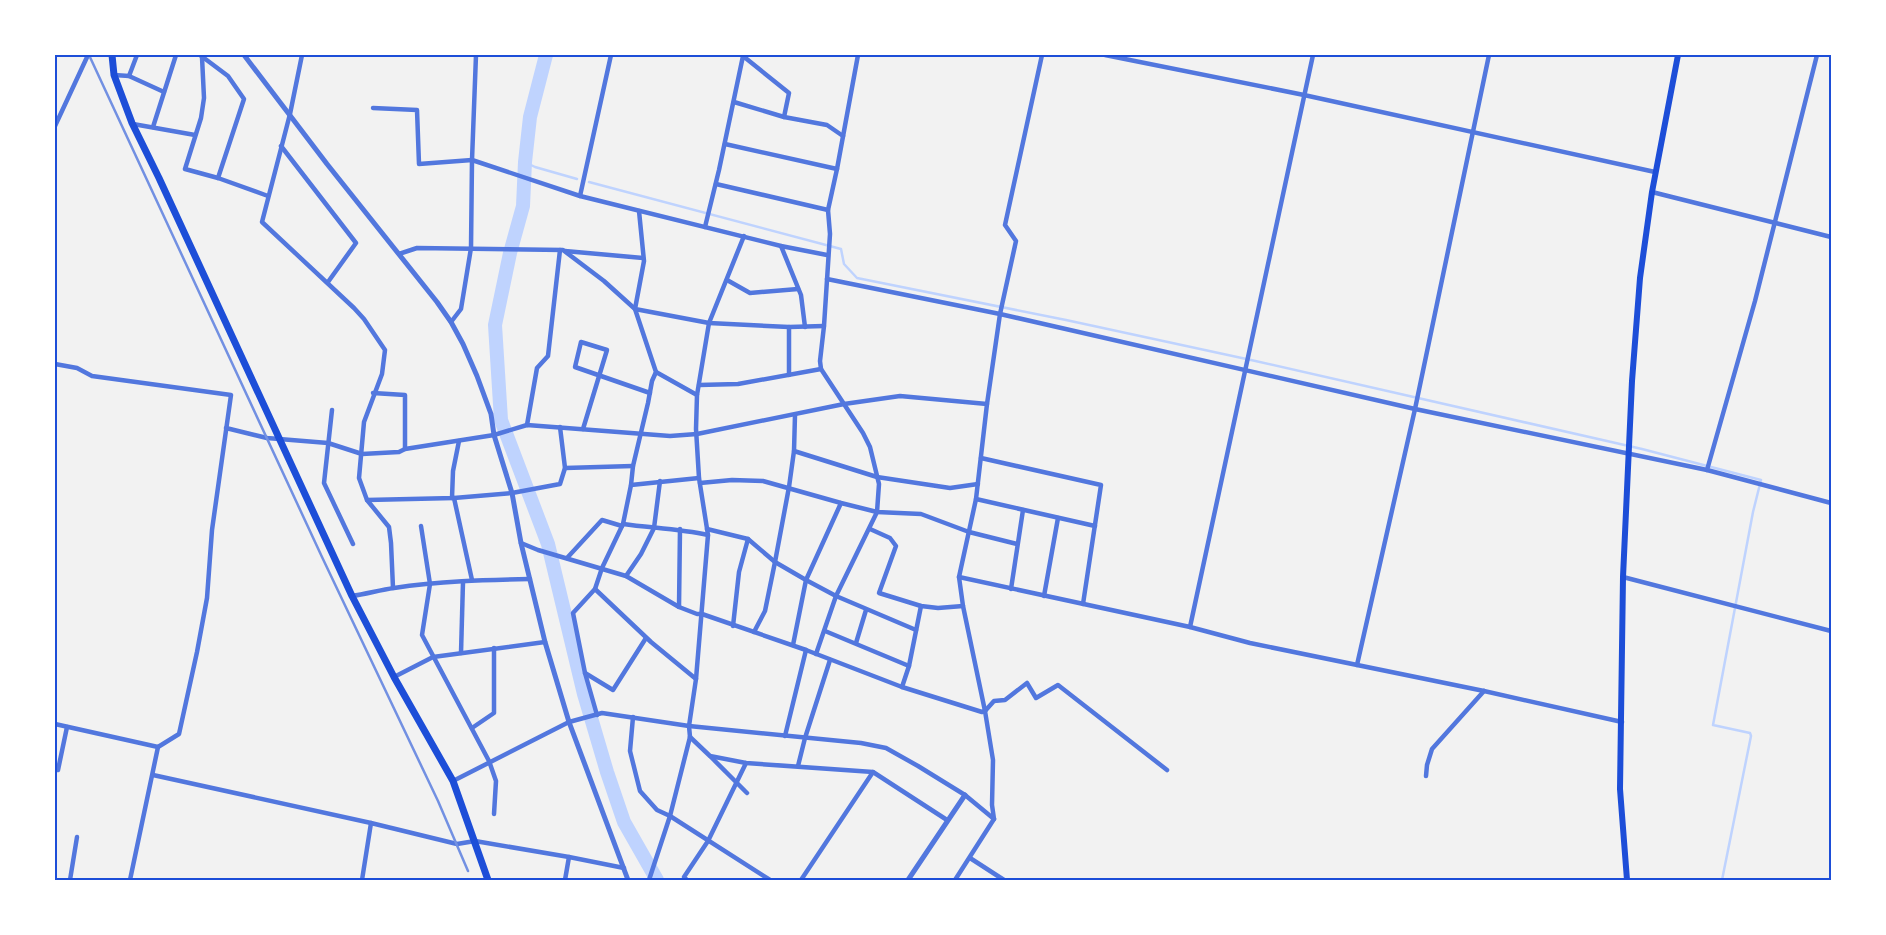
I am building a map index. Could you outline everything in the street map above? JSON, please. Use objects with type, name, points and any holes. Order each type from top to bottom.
[{"type":"highway","points":[[112,55],[114,75],[132,123],[142,140],[352,596],[394,677],[453,781],[488,880]]},
{"type":"main road","points":[[1627,880],[1620,789],[1623,577],[1636,325],[1655,172],[1678,55]]},
{"type":"street","points":[[55,126],[88,55]]},
{"type":"street","points":[[129,76],[136,55]]},
{"type":"street","points":[[153,127],[176,55]]},
{"type":"street","points":[[244,55],[327,164],[452,322],[477,376],[491,414],[494,435],[512,493],[545,642],[569,722],[628,880]]},
{"type":"street","points":[[302,55],[290,114],[262,222],[328,282],[364,319],[385,350],[382,374],[373,393],[364,422],[359,478],[367,500],[389,527],[392,543],[393,588]]},
{"type":"street","points":[[452,322],[461,309],[471,248],[476,55]]},
{"type":"street","points":[[580,196],[611,55]]},
{"type":"street","points":[[816,654],[836,596],[877,512],[879,484],[870,447],[863,432],[821,368],[820,361],[830,234],[828,210],[858,55]]},
{"type":"street","points":[[956,880],[994,819],[992,805],[993,760],[985,711],[963,606],[960,577],[976,499],[981,458],[980,449],[1000,314],[1016,241],[1005,225],[1042,55]]},
{"type":"street","points":[[1105,55],[1304,95],[1655,172]]},
{"type":"street","points":[[1190,627],[1313,55]]},
{"type":"street","points":[[1357,665],[1415,409],[1489,55]]},
{"type":"street","points":[[1707,470],[1755,301],[1817,55]]},
{"type":"street","points":[[201,56],[204,98],[196,135],[185,169],[218,178],[268,196]]},
{"type":"street","points":[[201,56],[228,76],[244,99],[218,178]]},
{"type":"street","points":[[705,227],[725,144],[743,56],[789,92],[784,117]]},
{"type":"street","points":[[114,75],[129,76],[164,92]]},
{"type":"street","points":[[734,102],[784,117],[827,125],[843,136]]},
{"type":"street","points":[[373,108],[417,110],[419,164],[472,160],[580,196],[827,256]]},
{"type":"street","points":[[132,123],[196,135]]},
{"type":"street","points":[[725,144],[837,169]]},
{"type":"street","points":[[281,146],[356,243],[328,282]]},
{"type":"street","points":[[716,184],[828,210]]},
{"type":"street","points":[[1652,192],[1831,237]]},
{"type":"street","points":[[639,211],[643,258],[635,309],[656,372],[697,395]]},
{"type":"street","points":[[650,879],[670,816],[690,737],[688,726],[696,679],[708,535],[699,481],[697,395],[709,323],[744,236]]},
{"type":"street","points":[[782,246],[798,289],[805,327]]},
{"type":"street","points":[[399,254],[417,248],[471,248],[561,250],[643,258]]},
{"type":"street","points":[[561,250],[604,281],[635,309],[709,323],[789,327],[824,326]]},
{"type":"street","points":[[528,425],[537,368],[548,356],[561,250]]},
{"type":"street","points":[[827,279],[1000,314],[1415,409],[1707,470],[1831,503]]},
{"type":"street","points":[[727,280],[750,292],[798,289]]},
{"type":"street","points":[[789,327],[789,375]]},
{"type":"street","points":[[583,429],[600,375],[607,350],[582,342],[576,367],[600,375],[650,393]]},
{"type":"street","points":[[55,364],[77,368],[92,376],[231,395],[212,530],[207,598],[179,734],[158,747],[55,724]]},
{"type":"street","points":[[699,385],[738,384],[821,368]]},
{"type":"street","points":[[594,715],[573,613],[596,590],[602,568],[623,525],[633,466],[652,381],[656,372]]},
{"type":"street","points":[[373,393],[405,395],[405,449]]},
{"type":"street","points":[[226,428],[281,440],[328,443],[362,454],[399,452],[405,449],[494,435],[528,425],[670,436],[697,434],[844,404],[900,396],[986,404]]},
{"type":"street","points":[[332,410],[324,483],[353,544]]},
{"type":"street","points":[[754,632],[766,611],[789,487],[794,451],[795,415]]},
{"type":"street","points":[[367,500],[453,498],[512,493],[560,484],[564,468],[560,427]]},
{"type":"street","points":[[459,441],[453,471],[453,498],[472,580]]},
{"type":"street","points":[[794,451],[877,477],[950,488],[978,484]]},
{"type":"street","points":[[981,458],[1101,485],[1083,604]]},
{"type":"street","points":[[564,468],[633,466]]},
{"type":"street","points":[[631,485],[660,481],[763,481],[877,512],[921,514],[969,532],[1018,544]]},
{"type":"street","points":[[626,576],[641,554],[654,528],[660,481]]},
{"type":"street","points":[[976,499],[1095,526]]},
{"type":"street","points":[[793,645],[806,580],[841,503]]},
{"type":"street","points":[[1011,589],[1023,510]]},
{"type":"street","points":[[1044,596],[1058,518]]},
{"type":"street","points":[[566,558],[602,520],[623,525],[680,529],[708,535]]},
{"type":"street","points":[[421,526],[430,584],[422,635],[489,761],[496,781],[494,814]]},
{"type":"street","points":[[679,607],[680,529]]},
{"type":"street","points":[[706,529],[748,539],[775,562],[806,580],[866,610],[916,630]]},
{"type":"street","points":[[870,529],[890,538],[896,546],[879,593],[921,606],[938,608],[963,606]]},
{"type":"street","points":[[733,626],[739,572],[748,539]]},
{"type":"street","points":[[522,543],[538,550],[626,576],[679,607],[697,614],[702,614],[793,645],[902,687],[982,712],[994,701],[1005,700],[1027,683],[1036,698],[1058,685],[1167,770]]},
{"type":"street","points":[[960,577],[1190,627],[1250,643],[1484,691],[1622,722]]},
{"type":"street","points":[[1623,577],[1831,631]]},
{"type":"street","points":[[352,596],[372,594],[393,588],[430,584],[472,580],[530,579]]},
{"type":"street","points":[[461,653],[463,582]]},
{"type":"street","points":[[596,590],[646,638],[696,679]]},
{"type":"street","points":[[902,687],[909,666],[921,606]]},
{"type":"street","points":[[856,643],[866,610]]},
{"type":"street","points":[[825,631],[909,666]]},
{"type":"street","points":[[585,673],[613,690],[646,638]]},
{"type":"street","points":[[394,677],[432,657],[545,642]]},
{"type":"street","points":[[472,728],[494,713],[494,648]]},
{"type":"street","points":[[785,736],[806,650]]},
{"type":"street","points":[[798,766],[830,660]]},
{"type":"street","points":[[1426,776],[1432,749],[1484,691]]},
{"type":"street","points":[[453,781],[489,761],[569,722],[602,713],[633,716],[688,726],[861,743],[886,748],[965,795],[994,819]]},
{"type":"street","points":[[633,716],[630,751],[640,791],[657,810],[670,816],[770,880]]},
{"type":"street","points":[[55,769],[58,770],[67,727]]},
{"type":"street","points":[[690,737],[747,793]]},
{"type":"street","points":[[130,880],[158,747]]},
{"type":"street","points":[[710,756],[746,762],[873,772],[947,820]]},
{"type":"street","points":[[687,880],[684,878],[708,841],[746,762]]},
{"type":"street","points":[[801,880],[873,772]]},
{"type":"street","points":[[153,775],[372,823],[457,844],[475,840],[624,868]]},
{"type":"street","points":[[908,880],[965,795]]},
{"type":"street","points":[[362,880],[372,823]]},
{"type":"street","points":[[70,880],[77,837]]},
{"type":"street","points":[[565,880],[569,857]]},
{"type":"street","points":[[970,858],[1004,880]]},
{"type":"waterway","points":[[546,55],[530,117],[523,206],[510,253],[495,325],[501,420],[548,544],[584,694],[607,772],[624,822],[657,880]]},
{"type":"waterway","points":[[525,162],[535,167],[577,179]]},
{"type":"waterway","points":[[589,182],[841,249],[844,264],[857,278],[1251,360],[1642,449],[1761,480],[1753,512],[1713,725],[1750,733],[1751,736],[1722,880]]},
{"type":"railway","points":[[89,55],[322,557],[438,801],[468,871]]}]
